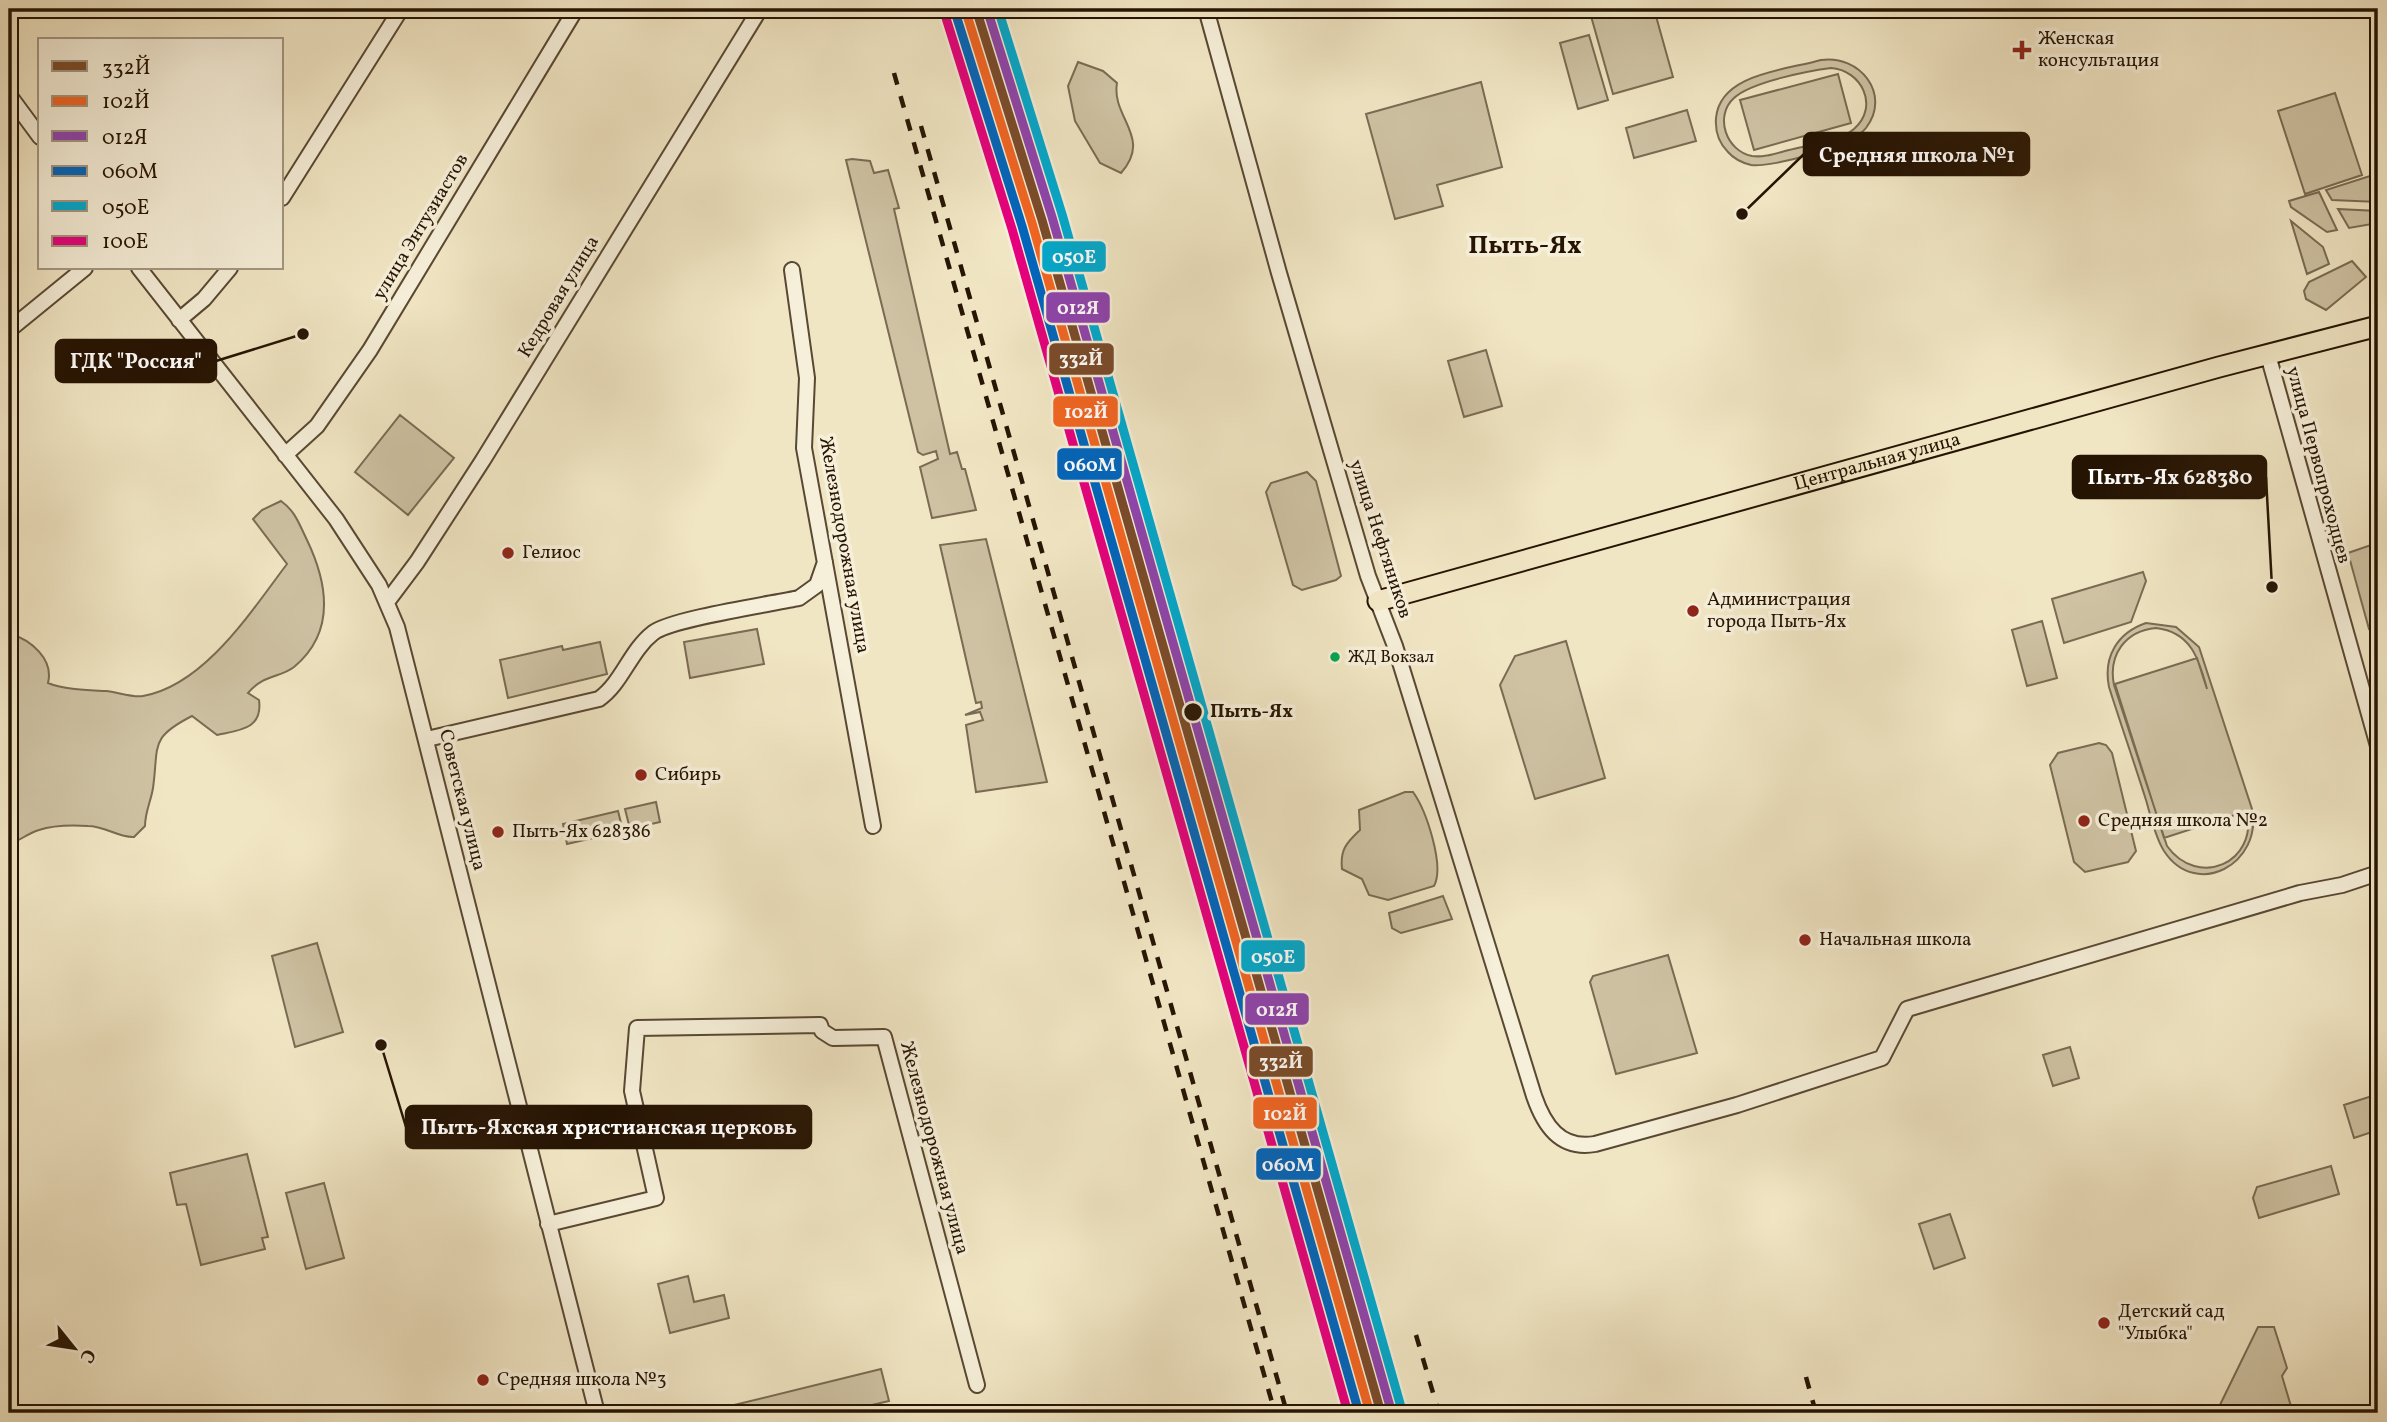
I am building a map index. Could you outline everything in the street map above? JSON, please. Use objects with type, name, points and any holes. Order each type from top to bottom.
[{"type":"main road","name":"Центральная улица","points":[[1378,601],[2378,326]]},
{"type":"street","points":[[284,195],[401,9]]},
{"type":"street","name":"улица Энтузиастов","points":[[285,455],[317,426],[370,350],[576,9]]},
{"type":"street","name":"Кедровая улица","points":[[387,603],[417,562],[476,470],[760,9]]},
{"type":"street","name":"улица Нефтяников","points":[[1206,9],[1279,273],[1378,601],[1429,750],[1542,1118],[1559,1137],[1587,1145],[1726,1108],[1882,1058],[1907,1009],[2300,893],[2342,885],[2378,873]]},
{"type":"street","points":[[9,95],[38,134]]},
{"type":"street","points":[[9,330],[83,270]]},
{"type":"street","name":"Советская улица","points":[[141,270],[353,542],[387,603],[406,656],[597,1413]]},
{"type":"street","points":[[179,320],[204,299],[228,270]]},
{"type":"street","name":"Железнодорожная улица","points":[[792,270],[807,378],[804,448],[873,826]]},
{"type":"street","name":"улица Первопроходцев","points":[[2268,355],[2378,746]]},
{"type":"street","points":[[427,739],[599,699],[610,690],[641,645],[660,628],[799,598],[817,585],[825,561]]},
{"type":"street","name":"Железнодорожная улица","points":[[548,1224],[656,1198],[632,1091],[637,1028],[820,1025],[822,1031],[833,1038],[884,1037],[977,1385]]},
{"type":"shaded area","points":[[1589,9],[1654,9],[1673,77],[1613,94]]},
{"type":"shaded area","points":[[1589,35],[1608,100],[1578,109],[1560,43]]},
{"type":"shaded area","points":[[1821,60],[1848,63],[1868,79],[1875,102],[1873,115],[1866,128],[1858,135],[1830,148],[1776,163],[1751,165],[1733,157],[1720,141],[1716,123],[1720,103],[1729,91],[1757,76]],"holes":[[[1831,68],[1842,70],[1858,82],[1866,100],[1862,120],[1848,133],[1823,142],[1761,156],[1743,153],[1730,140],[1724,123],[1725,114],[1728,105],[1742,92],[1766,82],[1795,75]]]},
{"type":"shaded area","points":[[1078,62],[1103,71],[1117,83],[1117,95],[1132,138],[1133,149],[1130,160],[1121,173],[1100,163],[1075,121],[1068,86]]},
{"type":"shaded area","points":[[1838,74],[1851,123],[1754,150],[1740,100]]},
{"type":"shaded area","points":[[1481,82],[1502,167],[1437,185],[1443,206],[1395,219],[1366,114]]},
{"type":"shaded area","points":[[2335,93],[2362,175],[2305,194],[2278,111]]},
{"type":"shaded area","points":[[1687,110],[1696,141],[1634,158],[1626,128]]},
{"type":"shaded area","points":[[846,160],[870,161],[874,173],[888,170],[899,208],[894,209],[950,454],[957,452],[962,469],[965,469],[976,510],[932,518],[920,467],[938,459],[936,451],[923,455],[918,452]]},
{"type":"shaded area","points":[[2373,175],[2378,202],[2332,200],[2326,190]]},
{"type":"shaded area","points":[[2319,192],[2337,230],[2327,232],[2291,207],[2289,201]]},
{"type":"shaded area","points":[[2338,209],[2378,211],[2378,223],[2349,228]]},
{"type":"shaded area","points":[[2291,221],[2323,247],[2329,264],[2307,274]]},
{"type":"shaded area","points":[[2352,261],[2366,277],[2326,310],[2306,299],[2304,291],[2309,282]]},
{"type":"shaded area","points":[[1486,350],[1502,406],[1464,417],[1448,361]]},
{"type":"shaded area","points":[[400,415],[454,458],[408,515],[355,472]]},
{"type":"shaded area","points":[[1307,472],[1316,481],[1341,576],[1302,590],[1293,585],[1266,492],[1271,483]]},
{"type":"shaded area","points":[[281,501],[297,519],[314,557],[320,573],[324,607],[317,639],[307,653],[294,667],[260,682],[248,693],[259,700],[259,710],[254,722],[241,729],[217,735],[192,716],[169,730],[162,737],[157,752],[145,826],[134,837],[94,827],[63,826],[35,831],[9,844],[9,633],[25,640],[44,658],[48,666],[48,683],[135,696],[166,689],[207,662],[242,623],[287,564],[253,519],[262,510]]},
{"type":"shaded area","points":[[986,539],[1047,782],[976,792],[966,725],[983,720],[980,712],[965,715],[982,708],[981,702],[976,703],[940,545]]},
{"type":"shaded area","points":[[2371,545],[2378,575],[2378,596],[2376,627],[2369,629],[2348,553]]},
{"type":"shaded area","points":[[2143,572],[2146,581],[2131,622],[2064,643],[2052,599]]},
{"type":"shaded area","points":[[2042,621],[2057,678],[2027,686],[2012,630]]},
{"type":"shaded area","points":[[2146,623],[2176,627],[2199,647],[2252,809],[2253,829],[2247,846],[2237,859],[2224,869],[2209,874],[2193,873],[2177,866],[2164,851],[2156,833],[2109,687],[2110,656],[2127,633]],"holes":[[[2156,628],[2178,635],[2197,658],[2115,684],[2153,805],[2114,685],[2113,674],[2116,655],[2121,646],[2136,634]],[[2247,811],[2248,829],[2244,844],[2235,856],[2223,864],[2209,868],[2194,866],[2180,859],[2167,846],[2164,838]]]},
{"type":"shaded area","points":[[757,629],[764,664],[690,678],[684,642]]},
{"type":"shaded area","points":[[1566,641],[1605,778],[1535,799],[1500,685],[1515,656]]},
{"type":"shaded area","points":[[600,642],[607,674],[508,698],[500,660],[562,646],[563,650]]},
{"type":"shaded area","points":[[2099,743],[2106,745],[2112,753],[2136,851],[2128,862],[2085,872],[2074,862],[2050,765],[2058,753]]},
{"type":"shaded area","points":[[1405,792],[1413,792],[1428,824],[1436,852],[1437,877],[1434,886],[1388,900],[1369,895],[1362,879],[1342,869],[1342,857],[1348,843],[1360,830],[1359,810]]},
{"type":"shaded area","points":[[656,802],[660,822],[630,829],[625,809]]},
{"type":"shaded area","points":[[618,811],[623,831],[567,844],[563,824]]},
{"type":"shaded area","points":[[1443,896],[1452,919],[1401,933],[1392,928],[1389,913]]},
{"type":"shaded area","points":[[317,943],[343,1032],[295,1047],[272,956]]},
{"type":"shaded area","points":[[1668,955],[1697,1053],[1616,1074],[1590,982],[1593,976]]},
{"type":"shaded area","points":[[2070,1047],[2079,1078],[2053,1086],[2043,1055]]},
{"type":"shaded area","points":[[2378,1094],[2378,1130],[2354,1138],[2344,1105]]},
{"type":"shaded area","points":[[247,1154],[268,1237],[262,1238],[265,1249],[201,1265],[186,1204],[177,1205],[170,1173]]},
{"type":"shaded area","points":[[2331,1166],[2339,1194],[2259,1218],[2253,1198],[2257,1187]]},
{"type":"shaded area","points":[[324,1183],[344,1258],[306,1269],[286,1193]]},
{"type":"shaded area","points":[[1950,1214],[1965,1258],[1934,1269],[1919,1224]]},
{"type":"shaded area","points":[[688,1276],[694,1302],[724,1295],[729,1318],[670,1333],[658,1284]]},
{"type":"shaded area","points":[[2258,1327],[2274,1327],[2287,1368],[2282,1376],[2293,1413],[2216,1413]]},
{"type":"shaded area","points":[[881,1369],[889,1401],[838,1413],[732,1413],[730,1406]]},
{"type":"railway","points":[[990,9],[1061,214],[1402,1413]]},
{"type":"railway","points":[[894,73],[1275,1413]]},
{"type":"railway","points":[[921,126],[1287,1413]]},
{"type":"railway","points":[[1416,1335],[1439,1413]]},
{"type":"railway","points":[[1806,1377],[1816,1413]]},
{"type":"transit line","name":"332Й","points":[[976,9],[1042,220],[1381,1413]]},
{"type":"transit line","name":"012Я","points":[[987,9],[1052,217],[1391,1410]]},
{"type":"transit line","name":"050Е","points":[[998,9],[1062,214],[1401,1407]]},
{"type":"transit line","name":"102Й","points":[[966,12],[1032,223],[1370,1413]]},
{"type":"transit line","name":"060М","points":[[956,15],[1022,226],[1359,1413]]},
{"type":"transit line","name":"100Е","points":[[946,18],[1012,229],[1348,1413]]},
{"type":"place","name":"Женская консультация","points":[[2022,50]]},
{"type":"place","name":"Средняя школа №1","points":[[1742,214]]},
{"type":"place","name":"ГДК \"Россия\"","points":[[303,334]]},
{"type":"place","name":"Гелиос","points":[[508,553]]},
{"type":"place","name":"Пыть-Ях 628380","points":[[2272,587]]},
{"type":"place","name":"Администрация города Пыть-Ях","points":[[1693,611]]},
{"type":"place","name":"ЖД Вокзал","points":[[1335,657]]},
{"type":"place","name":"Пыть-Ях","points":[[1193,712]]},
{"type":"place","name":"Сибирь","points":[[641,775]]},
{"type":"place","name":"Средняя школа №2","points":[[2084,821]]},
{"type":"place","name":"Пыть-Ях 628386","points":[[498,832]]},
{"type":"place","name":"Начальная школа","points":[[1805,940]]},
{"type":"place","name":"Пыть-Яхская христианская церковь","points":[[381,1045]]},
{"type":"place","name":"Детский сад \"Улыбка\"","points":[[2104,1323]]},
{"type":"place","name":"Средняя школа №3","points":[[483,1380]]},
{"type":"district","name":"Пыть-Ях","points":[[1525,246]]}]
